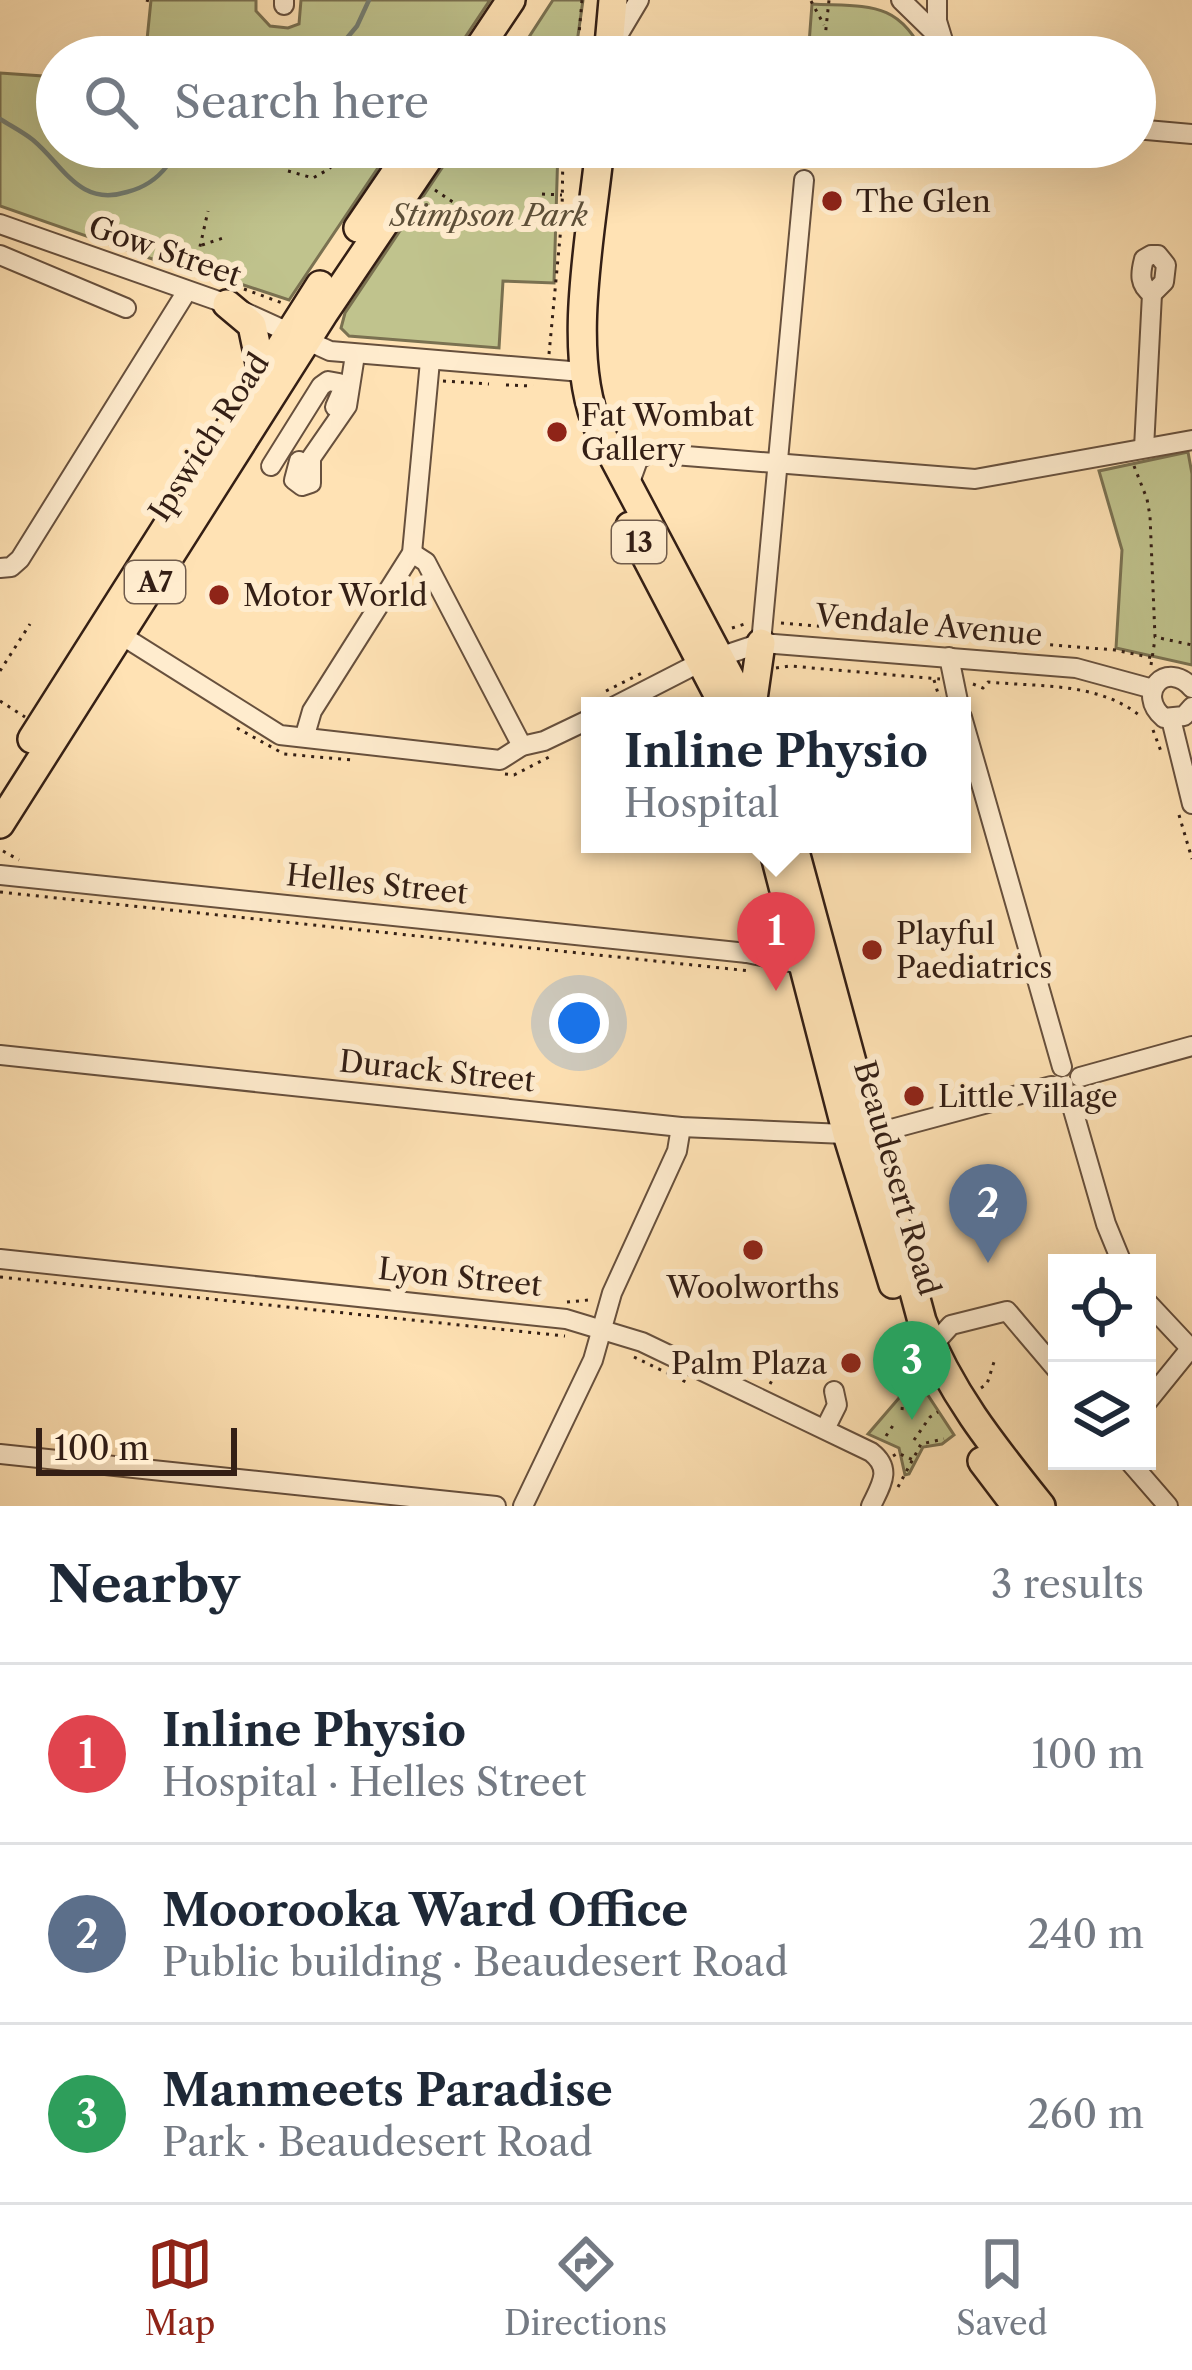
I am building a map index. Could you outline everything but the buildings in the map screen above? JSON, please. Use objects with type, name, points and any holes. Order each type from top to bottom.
[{"type":"highway","points":[[486,36],[511,0]]},
{"type":"highway","points":[[509,36],[532,0]]},
{"type":"highway","points":[[593,0],[599,36]]},
{"type":"highway","points":[[606,36],[613,0]]},
{"type":"highway","name":"Ipswich Road","points":[[0,824],[121,635],[399,168]]},
{"type":"highway","name":"Ipswich Road","points":[[0,790],[262,374],[299,335],[421,168]]},
{"type":"highway","name":"13","points":[[580,168],[566,366],[575,418],[740,640]]},
{"type":"highway","name":"13","points":[[597,168],[566,366],[629,485],[740,640],[747,697]]},
{"type":"highway","points":[[227,304],[252,325],[262,374]]},
{"type":"highway","points":[[740,640],[747,697]]},
{"type":"highway","name":"13","points":[[726,697],[740,640]]},
{"type":"highway","name":"Beaudesert Road","points":[[774,853],[858,1135],[932,1346],[967,1412],[1041,1506]]},
{"type":"highway","name":"Beaudesert Road","points":[[795,853],[858,1135],[921,1365],[952,1421],[1016,1506]]},
{"type":"street","points":[[615,36],[639,0]]},
{"type":"street","points":[[901,0],[933,36]]},
{"type":"street","points":[[937,0],[942,36]]},
{"type":"street","points":[[1156,131],[1192,134]]},
{"type":"street","points":[[632,697],[740,640],[778,464],[806,171]]},
{"type":"street","name":"Gow Street","points":[[1,226],[190,286],[330,351],[430,361],[566,366]]},
{"type":"street","points":[[56,277],[68,249]]},
{"type":"street","points":[[0,255],[126,308]]},
{"type":"street","points":[[0,568],[11,568],[20,559],[190,286]]},
{"type":"street","points":[[1139,456],[1152,294]]},
{"type":"street","points":[[299,461],[294,480],[302,486],[310,483],[311,458],[346,406],[355,355]]},
{"type":"street","points":[[305,735],[312,711],[412,553],[430,361]]},
{"type":"street","points":[[272,466],[328,381],[339,383],[342,391],[334,409]]},
{"type":"street","points":[[629,485],[638,460],[649,453],[975,479],[1139,456],[1192,440]]},
{"type":"street","points":[[412,553],[426,562],[521,746]]},
{"type":"street","points":[[121,635],[277,734],[500,760],[521,746],[581,723]]},
{"type":"street","name":"Vendale Avenue","points":[[740,640],[1076,668],[1147,688],[1175,676],[1192,688]]},
{"type":"street","points":[[949,657],[957,697]]},
{"type":"street","points":[[1147,688],[1165,724],[1192,805]]},
{"type":"street","points":[[1165,724],[1192,707]]},
{"type":"street","points":[[971,748],[1062,1066]]},
{"type":"street","name":"Helles Street","points":[[0,875],[747,953],[804,965]]},
{"type":"street","points":[[747,953],[775,937],[790,911]]},
{"type":"street","points":[[1080,1077],[1192,1046]]},
{"type":"street","name":"Durack Street","points":[[0,1055],[681,1127],[858,1135],[1060,1091]]},
{"type":"street","points":[[1060,1091],[1077,1091],[1080,1077],[1062,1066]]},
{"type":"street","points":[[1062,1066],[1053,1072],[1118,1254]]},
{"type":"street","points":[[523,1506],[604,1328],[609,1302],[676,1151],[681,1127]]},
{"type":"street","name":"Lyon Street","points":[[0,1259],[566,1319],[642,1342],[890,1458]]},
{"type":"street","points":[[932,1346],[951,1325],[1007,1311],[1050,1362]]},
{"type":"street","points":[[1156,1312],[1191,1349],[1156,1391]]},
{"type":"street","points":[[825,1429],[837,1405],[834,1390]]},
{"type":"street","points":[[0,1454],[496,1506]]},
{"type":"street","points":[[872,1506],[890,1458]]},
{"type":"street","points":[[1137,1470],[1168,1506]]},
{"type":"path","points":[[578,36],[581,0]]},
{"type":"path","points":[[825,36],[829,0]]},
{"type":"path","points":[[811,1],[826,26]]},
{"type":"path","points":[[288,171],[313,178],[330,168]]},
{"type":"path","points":[[563,168],[566,366]]},
{"type":"path","points":[[429,186],[476,218]]},
{"type":"path","points":[[542,194],[562,195]]},
{"type":"path","points":[[470,223],[480,208]]},
{"type":"path","points":[[190,286],[208,211]]},
{"type":"path","points":[[202,245],[223,238]]},
{"type":"path","points":[[441,380],[489,384]]},
{"type":"path","points":[[506,385],[533,386]]},
{"type":"path","points":[[1133,710],[1147,688],[1155,638],[1150,516],[1139,456]]},
{"type":"path","points":[[0,671],[30,624]]},
{"type":"path","points":[[1155,638],[1192,645]]},
{"type":"path","points":[[740,640],[1115,650],[1153,658]]},
{"type":"path","points":[[776,669],[790,665],[937,678],[940,697]]},
{"type":"path","points":[[977,684],[1095,692],[1133,710],[1153,730],[1165,724]]},
{"type":"path","points":[[0,701],[26,718]]},
{"type":"path","points":[[0,892],[767,973]]},
{"type":"path","points":[[0,1277],[579,1338]]},
{"type":"path","points":[[799,1367],[806,1355]]},
{"type":"path","points":[[978,1390],[987,1384],[994,1362]]},
{"type":"path","points":[[770,1384],[776,1373]]},
{"type":"path","points":[[902,1410],[905,1379]]},
{"type":"path","points":[[914,1440],[938,1412]]},
{"type":"path","points":[[886,1436],[896,1421]]},
{"type":"path","points":[[897,1490],[921,1444],[944,1439]]},
{"type":"path","points":[[890,1458],[907,1454],[913,1460]]},
{"type":"green space","points":[[151,0],[256,0],[256,11],[270,26],[288,28],[299,24],[301,0],[490,0],[466,36],[147,36]]},
{"type":"green space","points":[[553,0],[583,0],[578,36],[530,36]]},
{"type":"green space","points":[[812,4],[880,10],[913,36],[810,36]]},
{"type":"green space","points":[[0,73],[36,76],[36,168],[378,168],[289,300],[0,206]]},
{"type":"green space","name":"Stimpson Park","points":[[442,168],[557,168],[554,283],[503,281],[499,348],[349,336],[341,328],[345,313]]},
{"type":"green space","points":[[1188,452],[1192,665],[1116,648],[1122,550],[1099,471]]},
{"type":"green space","points":[[916,1377],[954,1435],[942,1444],[923,1447],[905,1475],[899,1448],[868,1434],[899,1398],[901,1387]]},
{"type":"waterway","points":[[349,36],[369,0]]},
{"type":"waterway","points":[[0,119],[36,143]]},
{"type":"waterway","points":[[61,168],[84,189],[110,195],[139,188],[165,168]]},
{"type":"place","name":"The Glen","points":[[832,201]]},
{"type":"place","name":"Fat Wombat Gallery","points":[[557,432]]},
{"type":"place","name":"Motor World","points":[[219,595]]},
{"type":"place","name":"Playful Paediatrics","points":[[872,950]]},
{"type":"place","name":"Inline Physio","points":[[776,991]]},
{"type":"place","name":"Little Village","points":[[914,1096]]},
{"type":"place","name":"Woolworths","points":[[753,1250]]},
{"type":"place","name":"Moorooka Ward Office","points":[[988,1263]]},
{"type":"place","name":"Palm Plaza","points":[[851,1363]]},
{"type":"place","name":"Manmeets Paradise","points":[[912,1420]]}]
